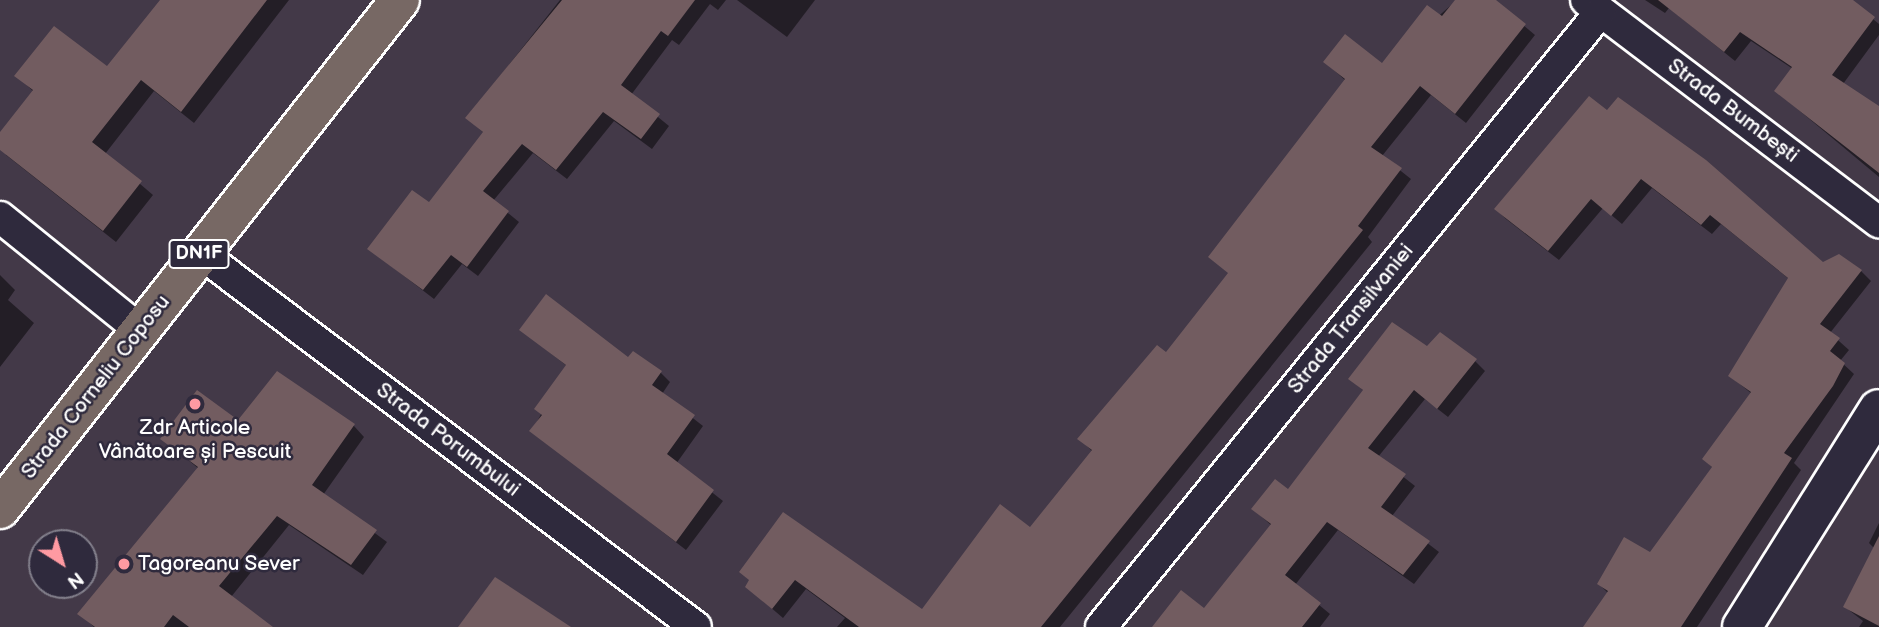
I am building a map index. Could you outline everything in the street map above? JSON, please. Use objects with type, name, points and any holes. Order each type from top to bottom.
[{"type":"main road","name":"Strada Corneliu Coposu","points":[[0,509],[400,0]]},
{"type":"street","name":"Strada Bumbești","points":[[1594,6],[1879,222]]},
{"type":"street","name":"Strada Transilvaniei","points":[[1101,627],[1594,6]]},
{"type":"street","points":[[0,217],[140,330]]},
{"type":"street","name":"Strada Porumbului","points":[[200,253],[696,627]]},
{"type":"street","points":[[1742,627],[1879,410]]},
{"type":"building","points":[[160,0],[267,0],[181,112],[141,80],[92,142],[142,181],[103,231],[0,150],[0,132],[33,90],[14,76],[54,26],[107,66]]},
{"type":"building","points":[[562,0],[695,0],[668,36],[661,31],[621,85],[660,114],[641,139],[603,112],[556,170],[522,144],[483,191],[509,211],[467,267],[451,255],[423,290],[367,249],[412,190],[429,202],[483,132],[465,118]]},
{"type":"building","points":[[1455,0],[1496,0],[1526,24],[1455,114],[1420,86],[1371,147],[1402,168],[1358,226],[1363,230],[1041,627],[859,627],[795,580],[772,609],[745,587],[749,580],[739,572],[783,512],[922,609],[1000,504],[1030,527],[1092,450],[1077,439],[1157,345],[1166,352],[1228,273],[1208,257],[1345,79],[1323,62],[1345,34],[1382,63],[1427,5],[1442,16]]},
{"type":"building","points":[[1658,0],[1853,0],[1875,17],[1832,75],[1879,106],[1879,173],[1774,91],[1792,67],[1740,32],[1724,52]]},
{"type":"building","points":[[1589,96],[1607,110],[1618,97],[1706,160],[1823,262],[1839,254],[1862,270],[1820,324],[1840,338],[1830,351],[1845,363],[1833,386],[1784,453],[1792,458],[1681,627],[1583,627],[1608,591],[1597,584],[1624,537],[1650,552],[1712,467],[1702,459],[1751,392],[1728,376],[1788,278],[1710,215],[1701,225],[1641,179],[1611,216],[1591,199],[1548,251],[1494,209]]},
{"type":"building","points":[[546,294],[628,357],[633,351],[662,371],[652,385],[695,415],[667,454],[714,490],[676,542],[529,431],[542,415],[534,409],[566,365],[519,330]]},
{"type":"building","points":[[1392,322],[1427,346],[1440,332],[1477,359],[1437,409],[1414,390],[1368,448],[1406,474],[1381,507],[1430,541],[1403,575],[1327,522],[1285,575],[1321,603],[1302,627],[1152,627],[1181,590],[1204,608],[1271,524],[1251,509],[1275,479],[1288,489],[1363,390],[1348,379]]},
{"type":"building","points":[[277,371],[355,424],[312,485],[377,530],[351,565],[277,516],[219,586],[273,627],[189,627],[173,615],[164,627],[95,627],[77,614],[89,599],[98,599],[98,588],[198,467],[160,439],[197,390],[238,420]]},
{"type":"building","points":[[1879,536],[1879,626],[1843,607]]},
{"type":"building","points":[[495,577],[571,627],[458,627]]},
{"type":"place","name":"Zdr Articole Vânătoare și Pescuit","points":[[195,404]]},
{"type":"place","name":"Tagoreanu Sever","points":[[124,564]]}]
